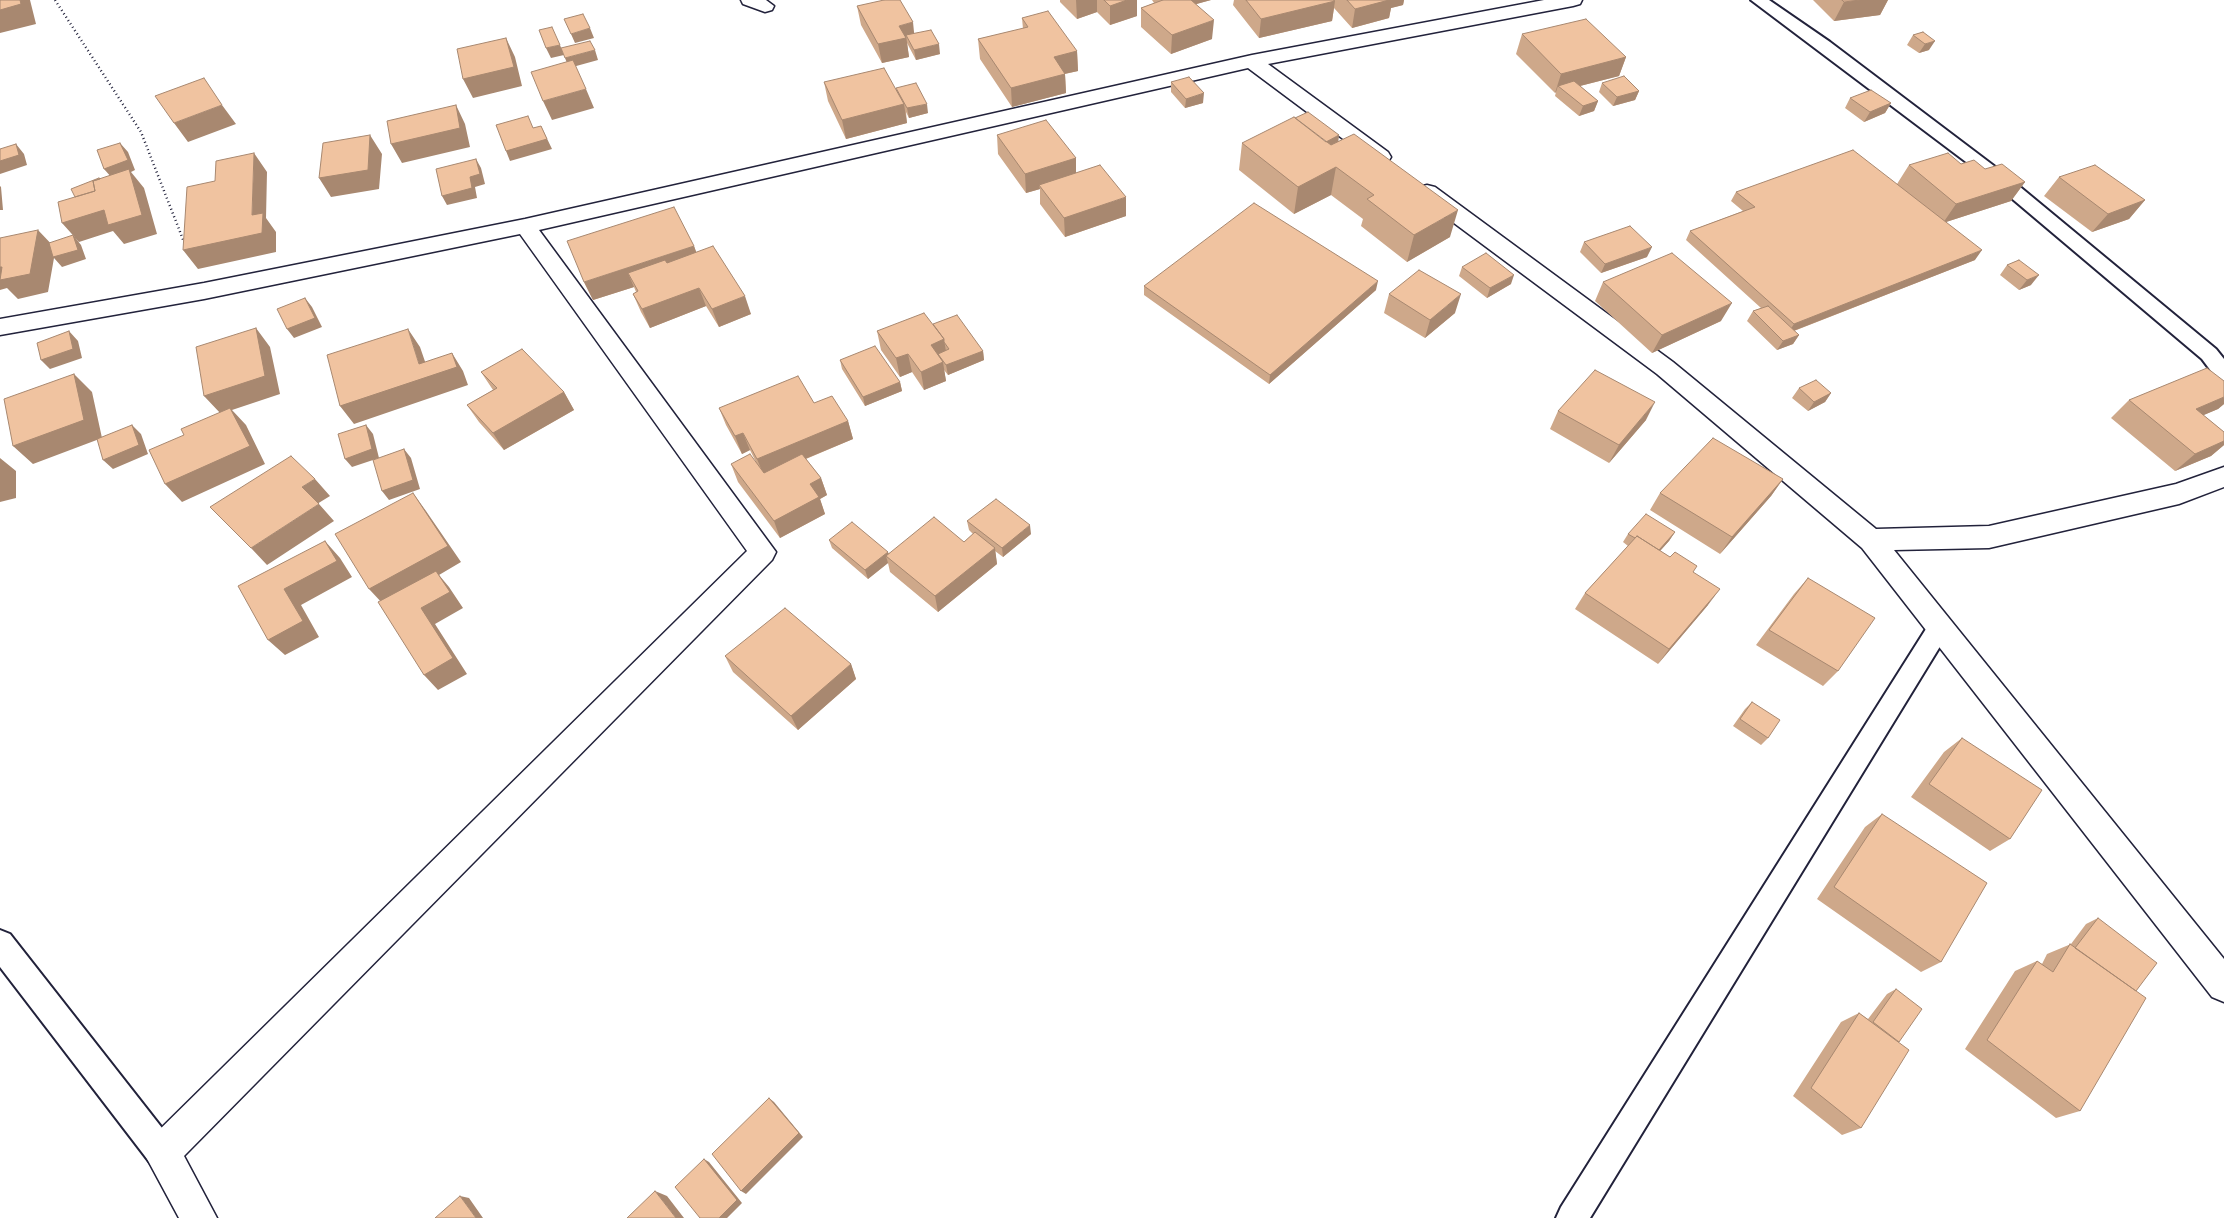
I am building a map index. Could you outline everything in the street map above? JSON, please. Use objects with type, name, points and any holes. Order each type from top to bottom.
[{"type":"street","points":[[0,327],[204,291],[525,226],[1252,61],[1538,2],[1574,0]]},
{"type":"street","points":[[1252,61],[1665,368],[1871,540],[2224,986]]},
{"type":"street","points":[[199,1218],[162,1153],[763,552],[525,226]]},
{"type":"street","points":[[1871,540],[1989,537],[2179,494],[2224,476]]},
{"type":"lane","points":[[1759,0],[1824,46],[1996,176],[2209,354],[2224,374]]},
{"type":"lane","points":[[1572,1218],[1939,628]]},
{"type":"lane","points":[[0,944],[162,1153]]},
{"type":"path","points":[[55,0],[141,132],[204,291]]},
{"type":"building","points":[[0,0],[20,0],[21,4],[0,10]]},
{"type":"building","points":[[884,0],[900,0],[913,22],[899,26],[906,38],[878,44],[857,6]]},
{"type":"building","points":[[1104,0],[1127,0],[1110,6]]},
{"type":"building","points":[[1163,0],[1191,0],[1214,20],[1172,35],[1141,8]]},
{"type":"building","points":[[1246,0],[1333,0],[1335,1],[1261,19]]},
{"type":"building","points":[[1347,0],[1389,0],[1355,9]]},
{"type":"building","points":[[1842,0],[1860,0],[1844,2]]},
{"type":"building","points":[[1048,11],[1077,51],[1054,57],[1065,74],[1011,88],[978,39],[1028,27],[1022,18]]},
{"type":"building","points":[[583,14],[590,28],[571,34],[564,19]]},
{"type":"building","points":[[1586,19],[1626,57],[1561,74],[1522,34]]},
{"type":"building","points":[[552,27],[560,45],[546,48],[539,30]]},
{"type":"building","points":[[931,30],[939,44],[914,50],[906,35]]},
{"type":"building","points":[[1923,32],[1935,41],[1925,44],[1913,35]]},
{"type":"building","points":[[506,38],[514,67],[463,79],[457,49]]},
{"type":"building","points":[[590,41],[595,50],[565,58],[561,48]]},
{"type":"building","points":[[573,60],[586,89],[543,101],[531,72]]},
{"type":"building","points":[[884,68],[904,104],[842,120],[824,82]]},
{"type":"building","points":[[1624,76],[1639,91],[1617,97],[1602,83]]},
{"type":"building","points":[[1189,77],[1204,93],[1186,99],[1171,82]]},
{"type":"building","points":[[204,78],[222,105],[174,123],[155,96]]},
{"type":"building","points":[[1574,81],[1598,101],[1583,106],[1558,86]]},
{"type":"building","points":[[916,83],[927,104],[907,108],[896,88]]},
{"type":"building","points":[[1871,90],[1891,103],[1870,112],[1850,98]]},
{"type":"building","points":[[456,105],[460,128],[391,144],[387,121]]},
{"type":"building","points":[[1308,112],[1339,135],[1326,142],[1295,118]]},
{"type":"building","points":[[528,116],[533,128],[541,126],[547,139],[506,151],[496,125]]},
{"type":"building","points":[[1294,117],[1331,145],[1354,134],[1458,210],[1414,235],[1367,199],[1374,195],[1336,167],[1298,187],[1242,143]]},
{"type":"building","points":[[1046,120],[1076,158],[1025,174],[997,135]]},
{"type":"building","points":[[370,135],[368,170],[319,178],[323,143]]},
{"type":"building","points":[[120,143],[128,160],[104,169],[97,150]]},
{"type":"building","points":[[16,144],[19,155],[0,161],[0,149]]},
{"type":"building","points":[[1853,150],[1982,250],[1794,324],[1690,231],[1755,207],[1736,192]]},
{"type":"building","points":[[254,153],[252,215],[263,213],[262,233],[183,250],[187,187],[215,181],[216,161]]},
{"type":"building","points":[[1948,153],[1961,164],[1974,160],[1985,169],[2002,164],[2025,182],[1956,204],[1909,165]]},
{"type":"building","points":[[476,159],[480,174],[470,177],[472,188],[442,196],[436,169]]},
{"type":"building","points":[[1100,165],[1126,197],[1064,218],[1039,185]]},
{"type":"building","points":[[2095,165],[2145,200],[2108,214],[2059,177]]},
{"type":"building","points":[[129,169],[142,215],[108,225],[104,210],[62,223],[58,202],[95,191],[93,181]]},
{"type":"building","points":[[99,178],[93,181],[95,191],[75,197],[71,189]]},
{"type":"building","points":[[1254,203],[1378,281],[1270,375],[1144,286]]},
{"type":"building","points":[[674,207],[694,246],[584,282],[567,241]]},
{"type":"building","points":[[1630,226],[1652,247],[1605,264],[1584,242]]},
{"type":"building","points":[[38,230],[30,274],[0,280],[2,267],[0,267],[0,238]]},
{"type":"building","points":[[73,235],[78,250],[53,257],[49,243]]},
{"type":"building","points":[[713,246],[745,296],[712,309],[699,288],[642,309],[633,294],[638,291],[628,273],[665,260],[667,263]]},
{"type":"building","points":[[1486,253],[1514,275],[1490,288],[1462,267]]},
{"type":"building","points":[[1672,253],[1732,303],[1662,335],[1603,282]]},
{"type":"building","points":[[2019,260],[2039,275],[2027,280],[2007,265]]},
{"type":"building","points":[[1419,270],[1461,294],[1430,320],[1389,294]]},
{"type":"building","points":[[305,298],[315,318],[287,329],[277,309]]},
{"type":"building","points":[[1768,306],[1799,335],[1783,341],[1753,311]]},
{"type":"building","points":[[924,313],[944,339],[931,345],[943,362],[921,372],[908,354],[896,358],[877,331]]},
{"type":"building","points":[[957,315],[983,351],[946,365],[938,354],[949,349],[933,324]]},
{"type":"building","points":[[256,328],[265,376],[204,396],[196,347]]},
{"type":"building","points":[[408,329],[419,364],[452,353],[457,367],[340,406],[327,355]]},
{"type":"building","points":[[69,331],[73,349],[41,360],[37,343]]},
{"type":"building","points":[[875,346],[900,382],[863,397],[840,360]]},
{"type":"building","points":[[522,349],[564,392],[493,433],[467,405],[497,388],[481,372]]},
{"type":"building","points":[[2207,368],[2224,381],[2224,397],[2196,409],[2224,432],[2224,441],[2195,454],[2129,400]]},
{"type":"building","points":[[1595,370],[1655,402],[1619,445],[1558,411]]},
{"type":"building","points":[[74,374],[84,420],[13,446],[4,399]]},
{"type":"building","points":[[798,376],[814,403],[832,396],[848,421],[757,459],[743,433],[735,436],[719,408]]},
{"type":"building","points":[[1816,380],[1831,393],[1814,402],[1799,388]]},
{"type":"building","points":[[230,408],[250,446],[165,484],[149,450],[184,435],[181,429]]},
{"type":"building","points":[[132,425],[139,445],[103,460],[97,439]]},
{"type":"building","points":[[366,425],[372,449],[345,459],[338,434]]},
{"type":"building","points":[[1713,438],[1783,479],[1732,537],[1660,493]]},
{"type":"building","points":[[404,449],[413,480],[382,491],[373,460]]},
{"type":"building","points":[[750,454],[764,473],[802,454],[821,478],[810,484],[819,497],[774,521],[731,464]]},
{"type":"building","points":[[291,456],[315,479],[302,487],[319,504],[251,548],[210,507]]},
{"type":"building","points":[[413,493],[448,546],[369,589],[335,534]]},
{"type":"building","points":[[996,499],[1030,525],[1002,548],[967,521]]},
{"type":"building","points":[[1646,514],[1675,532],[1659,550],[1637,536],[1635,538],[1628,534]]},
{"type":"building","points":[[934,517],[964,542],[975,532],[995,548],[935,596],[886,556]]},
{"type":"building","points":[[852,522],[888,552],[865,570],[829,540]]},
{"type":"building","points":[[1637,536],[1670,557],[1675,552],[1697,566],[1693,572],[1720,589],[1669,649],[1585,593]]},
{"type":"building","points":[[325,541],[337,561],[284,589],[303,621],[268,640],[238,586]]},
{"type":"building","points":[[436,571],[450,592],[421,608],[453,658],[424,675],[378,602]]},
{"type":"building","points":[[1808,578],[1875,618],[1838,671],[1769,630]]},
{"type":"building","points":[[785,608],[851,664],[791,716],[725,656]]},
{"type":"building","points":[[1752,702],[1780,720],[1768,738],[1740,719]]},
{"type":"building","points":[[1962,738],[2042,790],[2010,839],[1929,784]]},
{"type":"building","points":[[1882,814],[1987,883],[1941,962],[1834,887]]},
{"type":"building","points":[[2098,918],[2157,963],[2136,991],[2075,948]]},
{"type":"building","points":[[2070,944],[2146,998],[2080,1111],[1987,1040],[2037,961],[2053,972]]},
{"type":"building","points":[[1896,989],[1922,1009],[1899,1042],[1873,1022]]},
{"type":"building","points":[[1859,1013],[1909,1050],[1861,1128],[1811,1088]]},
{"type":"building","points":[[769,1098],[799,1133],[741,1191],[712,1154]]},
{"type":"building","points":[[704,1159],[737,1200],[719,1218],[700,1218],[675,1187]]},
{"type":"building","points":[[655,1191],[676,1218],[627,1218]]},
{"type":"building","points":[[460,1196],[476,1218],[435,1218]]}]
